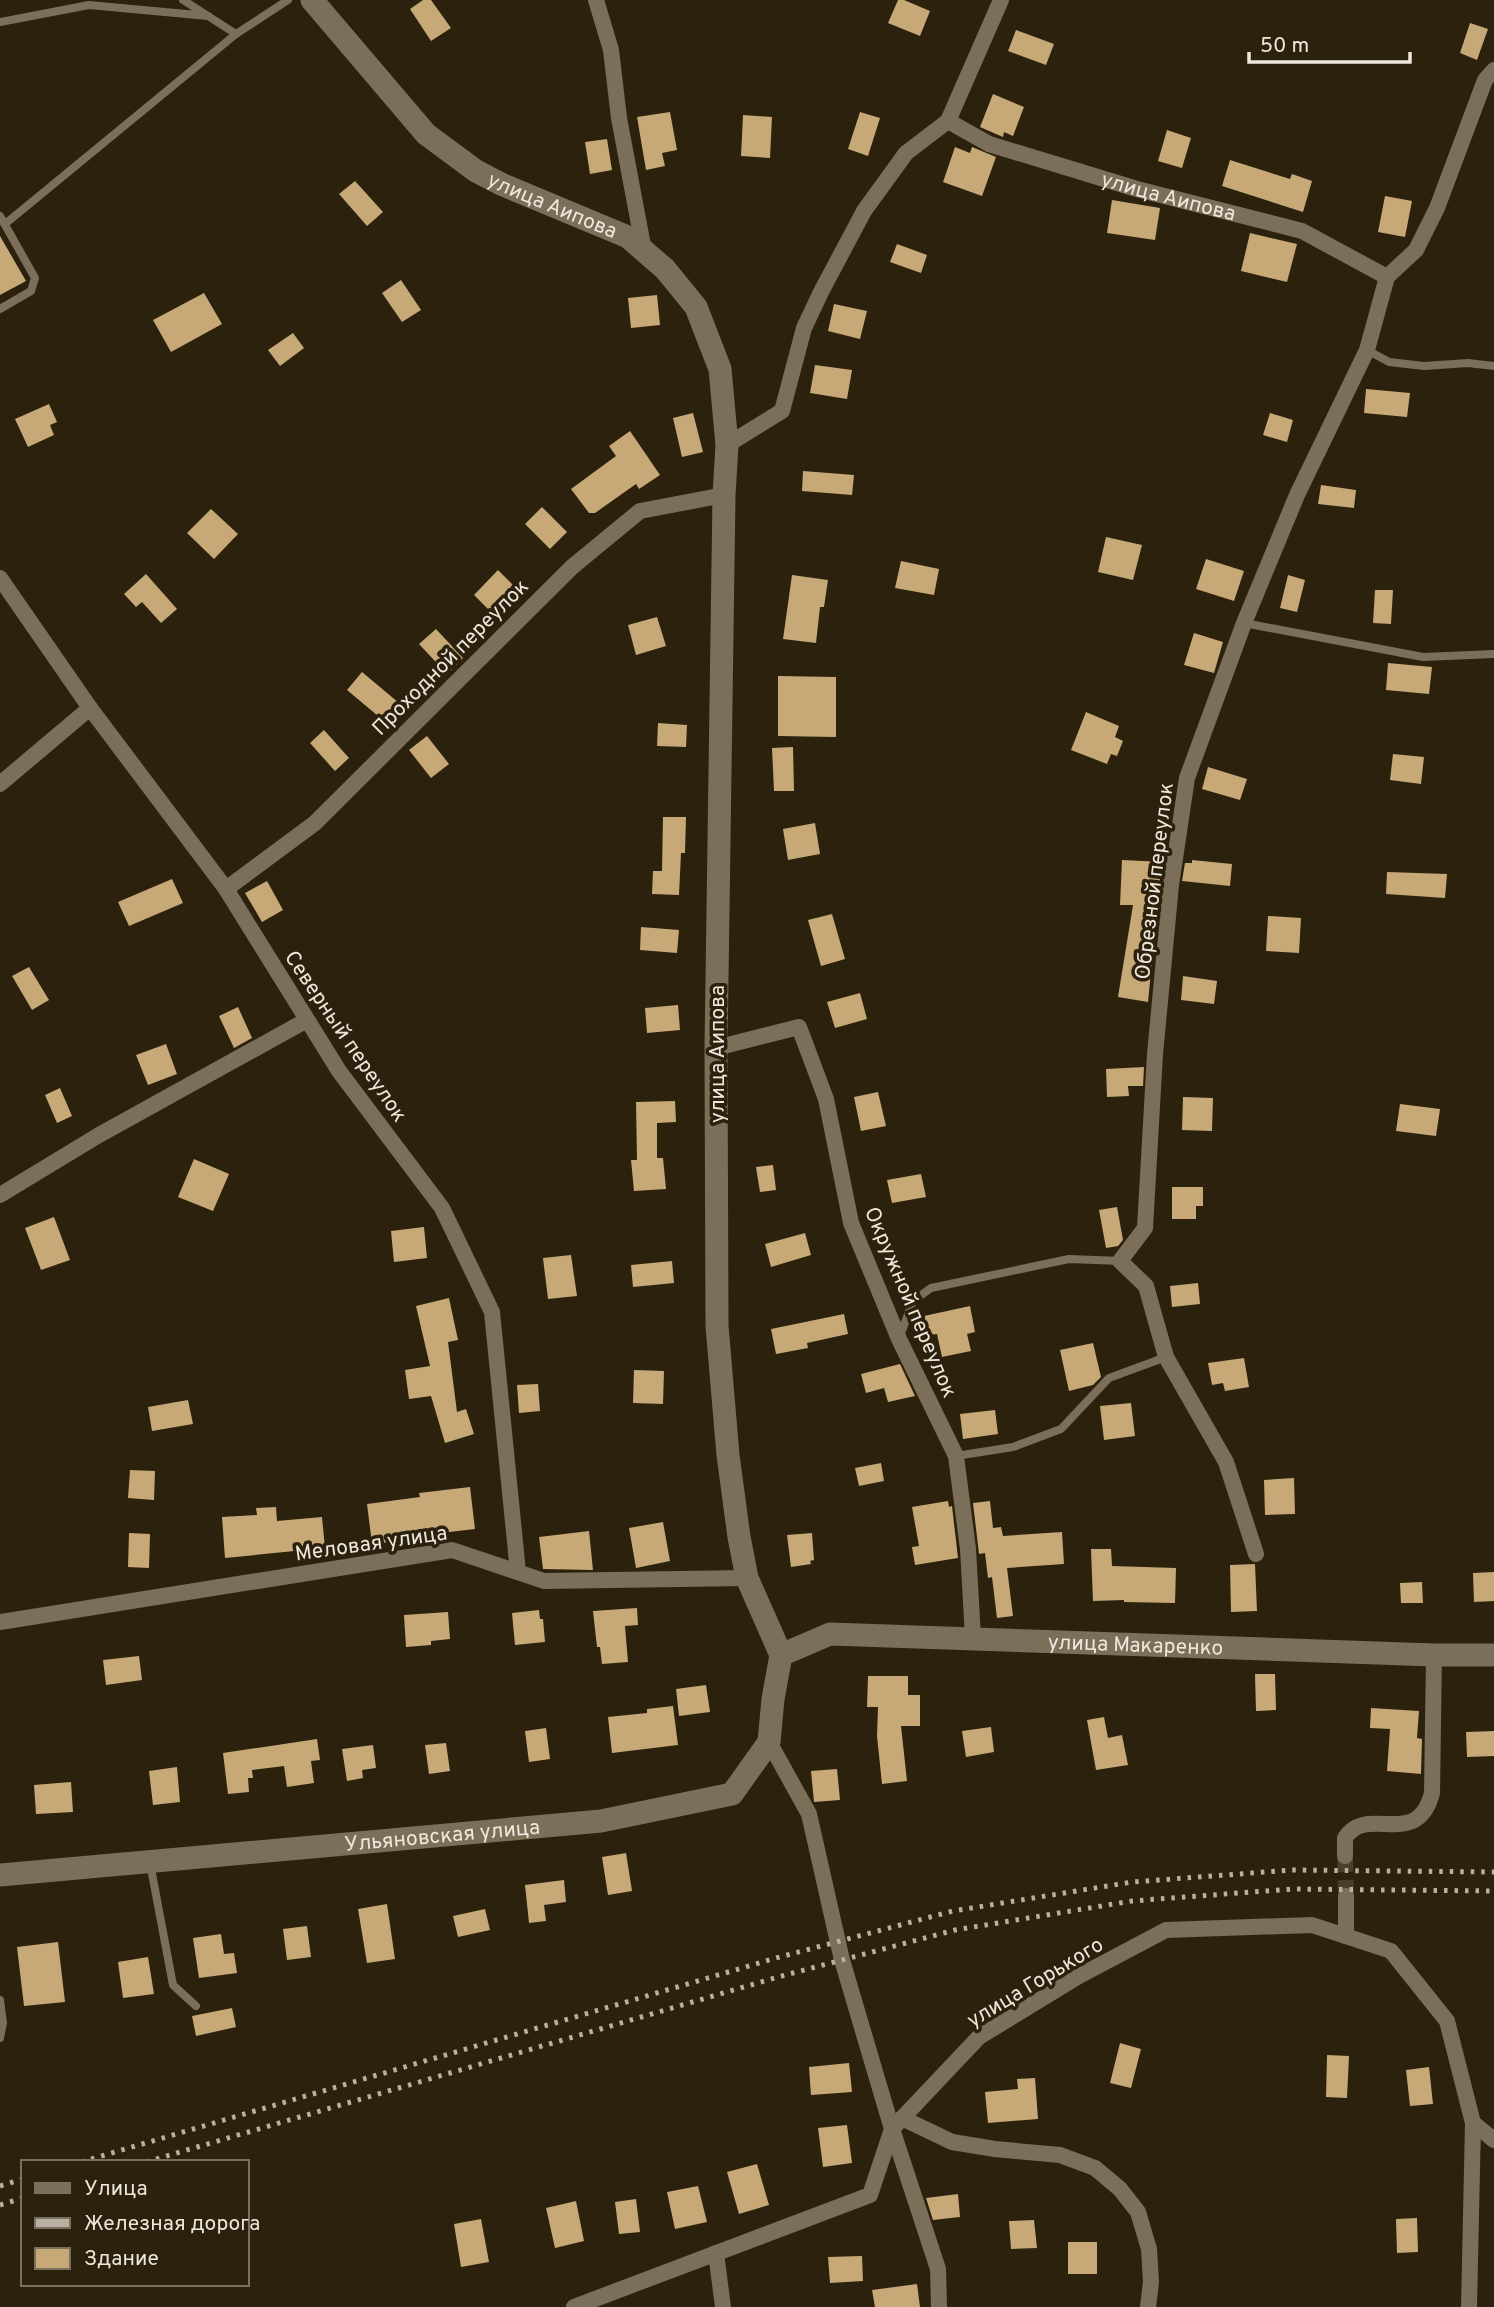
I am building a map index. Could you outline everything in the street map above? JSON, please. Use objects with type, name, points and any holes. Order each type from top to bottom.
[{"type":"street","name":"улица Аипова","points":[[312,0],[426,134],[476,171],[503,185],[628,237],[665,269],[696,307],[720,369],[727,445],[716,1048],[717,1326],[728,1455],[739,1537],[747,1578],[781,1655]]},
{"type":"street","points":[[596,0],[611,50],[619,118],[644,251]]},
{"type":"street","points":[[727,445],[782,411],[804,328],[864,211],[906,153],[948,121],[1001,0]]},
{"type":"street","points":[[1387,277],[1416,250],[1437,208],[1485,80],[1494,70]]},
{"type":"street","name":"улица Аипова","points":[[948,121],[989,144],[1137,189],[1302,232],[1387,277]]},
{"type":"street","name":"Обрезной переулок","points":[[1120,1261],[1145,1228],[1160,1002],[1171,885],[1187,778],[1244,623],[1297,495],[1367,349],[1387,277]]},
{"type":"street","name":"Проходной переулок","points":[[226,889],[315,823],[572,567],[640,510],[724,495]]},
{"type":"street","name":"Северный переулок","points":[[0,578],[90,708],[226,889],[339,1071],[442,1208],[492,1312],[518,1572]]},
{"type":"street","points":[[0,784],[90,708]]},
{"type":"street","points":[[0,1195],[99,1135],[307,1020]]},
{"type":"street","name":"Окружной переулок","points":[[716,1048],[799,1027],[826,1099],[851,1223],[899,1339],[956,1456],[968,1549],[973,1638]]},
{"type":"street","points":[[1120,1261],[1146,1286],[1166,1357],[1226,1462],[1256,1554]]},
{"type":"street","name":"Меловая улица","points":[[0,1622],[452,1550],[544,1581],[747,1578]]},
{"type":"street","name":"улица Макаренко","points":[[781,1655],[830,1634],[1434,1656],[1494,1655]]},
{"type":"street","points":[[781,1655],[769,1742],[809,1814],[842,1959],[897,2124],[938,2269],[939,2307]]},
{"type":"street","points":[[1345,1856],[1345,1838],[1357,1827],[1410,1822],[1420,1819],[1428,1808],[1432,1793],[1434,1656]]},
{"type":"street","name":"Ульяновская улица","points":[[0,1875],[601,1821],[732,1794],[769,1742]]},
{"type":"street","points":[[1346,1896],[1346,1936]]},
{"type":"street","name":"улица Горького","points":[[574,2307],[870,2195],[897,2124],[979,2037],[1079,1976],[1166,1930],[1312,1925],[1391,1951],[1447,2021],[1474,2123],[1469,2307]]},
{"type":"street","points":[[1474,2123],[1494,2140]]},
{"type":"street","points":[[897,2124],[952,2142],[1060,2155],[1095,2168],[1120,2189],[1138,2212],[1149,2249],[1151,2282],[1148,2307]]},
{"type":"street","points":[[716,2253],[723,2307]]},
{"type":"lane","points":[[183,0],[236,34]]},
{"type":"lane","points":[[0,309],[32,290],[35,278],[2,220],[236,34],[288,0]]},
{"type":"lane","points":[[0,22],[89,5],[208,16]]},
{"type":"lane","points":[[1367,349],[1389,362],[1424,366],[1468,363],[1494,366]]},
{"type":"lane","points":[[1244,623],[1423,657],[1494,654]]},
{"type":"lane","points":[[899,1339],[912,1301],[931,1288],[1069,1259],[1120,1261]]},
{"type":"lane","points":[[956,1456],[1013,1447],[1061,1429],[1109,1378],[1166,1357]]},
{"type":"lane","points":[[150,1861],[173,1984],[196,2006]]},
{"type":"lane","points":[[0,2000],[4,2023],[0,2038]]},
{"type":"building","points":[[423,0],[431,0],[451,28],[431,41],[410,9]]},
{"type":"building","points":[[898,0],[930,11],[920,36],[888,23]]},
{"type":"building","points":[[1470,23],[1488,29],[1477,60],[1460,53]]},
{"type":"building","points":[[1016,30],[1054,44],[1046,65],[1008,51]]},
{"type":"building","points":[[993,94],[1024,107],[1013,136],[1004,132],[1003,137],[980,127]]},
{"type":"building","points":[[670,112],[677,150],[662,153],[665,166],[646,170],[637,117]]},
{"type":"building","points":[[860,112],[880,118],[868,156],[848,149]]},
{"type":"building","points":[[743,115],[772,117],[770,158],[741,156]]},
{"type":"building","points":[[1167,130],[1191,138],[1182,168],[1158,161]]},
{"type":"building","points":[[607,139],[612,170],[590,174],[585,142]]},
{"type":"building","points":[[955,147],[970,153],[972,147],[996,157],[982,196],[943,182]]},
{"type":"building","points":[[1230,160],[1290,179],[1292,174],[1312,181],[1303,212],[1222,186]]},
{"type":"building","points":[[355,181],[383,212],[367,226],[339,194]]},
{"type":"building","points":[[1385,196],[1412,201],[1405,237],[1378,232]]},
{"type":"building","points":[[1112,200],[1160,208],[1155,240],[1107,233]]},
{"type":"building","points":[[1250,233],[1297,244],[1287,282],[1241,271]]},
{"type":"building","points":[[0,236],[26,281],[0,295]]},
{"type":"building","points":[[897,244],[927,255],[921,273],[890,262]]},
{"type":"building","points":[[401,280],[421,310],[402,322],[382,293]]},
{"type":"building","points":[[204,293],[222,324],[171,352],[153,320]]},
{"type":"building","points":[[657,295],[660,325],[631,328],[628,298]]},
{"type":"building","points":[[834,304],[867,311],[860,339],[828,331]]},
{"type":"building","points":[[293,333],[304,348],[280,366],[268,350]]},
{"type":"building","points":[[815,365],[852,370],[847,399],[810,393]]},
{"type":"building","points":[[1366,389],[1410,393],[1407,417],[1364,413]]},
{"type":"building","points":[[49,404],[57,422],[50,425],[54,435],[28,447],[15,419]]},
{"type":"building","points":[[693,413],[703,452],[682,457],[673,418]]},
{"type":"building","points":[[1270,413],[1293,420],[1287,442],[1263,435]]},
{"type":"building","points":[[630,431],[660,475],[639,489],[636,484],[595,513],[589,513],[571,489],[616,456],[609,446]]},
{"type":"building","points":[[803,471],[854,475],[852,495],[802,491]]},
{"type":"building","points":[[1321,485],[1356,490],[1354,508],[1318,504]]},
{"type":"building","points":[[542,507],[567,532],[550,549],[525,524]]},
{"type":"building","points":[[211,509],[238,534],[214,559],[187,533]]},
{"type":"building","points":[[1106,537],[1142,545],[1133,580],[1098,572]]},
{"type":"building","points":[[1206,559],[1244,571],[1234,601],[1196,589]]},
{"type":"building","points":[[901,561],[939,569],[934,595],[895,588]]},
{"type":"building","points":[[498,570],[522,594],[498,619],[474,595]]},
{"type":"building","points":[[146,574],[177,609],[161,623],[142,602],[136,607],[124,594]]},
{"type":"building","points":[[792,575],[828,580],[824,607],[820,607],[816,643],[783,639]]},
{"type":"building","points":[[1288,575],[1305,580],[1297,612],[1280,608]]},
{"type":"building","points":[[1375,590],[1393,590],[1391,624],[1373,623]]},
{"type":"building","points":[[657,617],[666,646],[636,655],[628,625]]},
{"type":"building","points":[[436,629],[463,658],[447,674],[419,644]]},
{"type":"building","points":[[1194,633],[1223,642],[1214,673],[1184,665]]},
{"type":"building","points":[[1388,663],[1432,667],[1429,694],[1386,690]]},
{"type":"building","points":[[362,672],[399,703],[384,721],[347,690]]},
{"type":"building","points":[[778,676],[836,677],[836,737],[778,736]]},
{"type":"building","points":[[1086,712],[1119,726],[1115,737],[1123,741],[1117,756],[1111,754],[1107,764],[1071,750]]},
{"type":"building","points":[[658,723],[687,725],[686,747],[657,746]]},
{"type":"building","points":[[324,730],[349,758],[335,771],[310,743]]},
{"type":"building","points":[[427,736],[449,764],[431,778],[409,750]]},
{"type":"building","points":[[793,747],[794,791],[774,791],[772,748]]},
{"type":"building","points":[[1393,754],[1424,757],[1421,784],[1390,780]]},
{"type":"building","points":[[1208,767],[1247,779],[1240,800],[1202,789]]},
{"type":"building","points":[[663,817],[686,817],[685,853],[681,853],[679,895],[652,894],[653,871],[662,871]]},
{"type":"building","points":[[815,823],[820,854],[788,860],[783,829]]},
{"type":"building","points":[[1122,860],[1164,862],[1148,1002],[1118,997],[1133,905],[1120,905]]},
{"type":"building","points":[[1192,860],[1232,864],[1230,886],[1182,881],[1185,863],[1192,863]]},
{"type":"building","points":[[1387,872],[1447,874],[1445,898],[1386,894]]},
{"type":"building","points":[[172,879],[183,903],[129,926],[118,902]]},
{"type":"building","points":[[267,881],[283,910],[262,922],[245,893]]},
{"type":"building","points":[[832,914],[845,959],[821,966],[808,920]]},
{"type":"building","points":[[1268,916],[1301,918],[1299,953],[1266,951]]},
{"type":"building","points":[[641,927],[679,930],[677,953],[640,950]]},
{"type":"building","points":[[29,967],[49,1000],[32,1010],[12,976]]},
{"type":"building","points":[[1183,976],[1217,981],[1214,1004],[1181,1000]]},
{"type":"building","points":[[860,993],[867,1019],[835,1028],[827,1002]]},
{"type":"building","points":[[678,1005],[680,1030],[647,1033],[645,1008]]},
{"type":"building","points":[[238,1007],[252,1038],[234,1048],[219,1016]]},
{"type":"building","points":[[166,1044],[177,1074],[148,1085],[136,1055]]},
{"type":"building","points":[[1144,1067],[1143,1086],[1128,1086],[1129,1096],[1107,1097],[1106,1069]]},
{"type":"building","points":[[60,1088],[72,1116],[57,1123],[45,1095]]},
{"type":"building","points":[[878,1092],[886,1126],[861,1131],[854,1097]]},
{"type":"building","points":[[1183,1097],[1213,1098],[1212,1131],[1182,1130]]},
{"type":"building","points":[[675,1101],[676,1122],[657,1123],[657,1158],[663,1158],[666,1189],[634,1191],[631,1160],[637,1160],[636,1102]]},
{"type":"building","points":[[1400,1104],[1440,1109],[1436,1136],[1396,1131]]},
{"type":"building","points":[[194,1159],[229,1174],[213,1211],[178,1197]]},
{"type":"building","points":[[773,1165],[776,1190],[760,1192],[756,1167]]},
{"type":"building","points":[[921,1174],[926,1197],[892,1203],[887,1180]]},
{"type":"building","points":[[1172,1187],[1203,1187],[1203,1206],[1196,1206],[1196,1219],[1172,1219]]},
{"type":"building","points":[[1117,1207],[1123,1240],[1118,1246],[1106,1248],[1099,1210]]},
{"type":"building","points":[[54,1217],[70,1260],[41,1270],[25,1228]]},
{"type":"building","points":[[424,1227],[427,1258],[394,1262],[391,1231]]},
{"type":"building","points":[[805,1233],[811,1255],[771,1267],[765,1244]]},
{"type":"building","points":[[571,1255],[577,1296],[548,1299],[543,1258]]},
{"type":"building","points":[[672,1261],[674,1283],[633,1287],[631,1265]]},
{"type":"building","points":[[1198,1283],[1200,1304],[1172,1307],[1170,1286]]},
{"type":"building","points":[[449,1298],[458,1340],[448,1342],[457,1412],[466,1409],[474,1434],[445,1443],[431,1396],[409,1399],[405,1370],[430,1366],[416,1306]]},
{"type":"building","points":[[970,1306],[975,1332],[967,1334],[971,1351],[942,1357],[937,1334],[928,1335],[924,1316]]},
{"type":"building","points":[[844,1314],[848,1334],[807,1343],[808,1348],[776,1354],[771,1329]]},
{"type":"building","points":[[1093,1343],[1101,1377],[1093,1385],[1069,1391],[1060,1350]]},
{"type":"building","points":[[1244,1358],[1249,1387],[1225,1391],[1223,1383],[1212,1385],[1208,1363]]},
{"type":"building","points":[[900,1364],[915,1396],[888,1402],[884,1388],[866,1393],[861,1374]]},
{"type":"building","points":[[634,1370],[664,1371],[663,1404],[633,1403]]},
{"type":"building","points":[[538,1384],[540,1411],[519,1413],[517,1385]]},
{"type":"building","points":[[188,1400],[193,1424],[152,1431],[148,1407]]},
{"type":"building","points":[[1131,1403],[1135,1436],[1104,1440],[1100,1406]]},
{"type":"building","points":[[995,1410],[998,1434],[963,1439],[960,1414]]},
{"type":"building","points":[[881,1463],[884,1481],[859,1486],[855,1468]]},
{"type":"building","points":[[130,1470],[155,1471],[154,1500],[128,1498]]},
{"type":"building","points":[[1294,1478],[1295,1514],[1265,1515],[1264,1480]]},
{"type":"building","points":[[470,1487],[475,1529],[398,1538],[399,1541],[372,1544],[367,1504],[420,1497],[419,1493]]},
{"type":"building","points":[[948,1501],[949,1507],[952,1506],[958,1558],[915,1565],[912,1547],[919,1546],[912,1507]]},
{"type":"building","points":[[990,1501],[993,1528],[1001,1527],[1003,1536],[1062,1532],[1064,1564],[1007,1568],[1013,1616],[997,1618],[992,1577],[988,1578],[985,1553],[979,1554],[973,1503]]},
{"type":"building","points":[[276,1507],[277,1521],[322,1517],[325,1548],[225,1558],[222,1517],[257,1515],[256,1508]]},
{"type":"building","points":[[663,1522],[670,1561],[636,1568],[629,1528]]},
{"type":"building","points":[[589,1531],[593,1570],[543,1569],[539,1537]]},
{"type":"building","points":[[129,1533],[150,1534],[149,1568],[128,1567]]},
{"type":"building","points":[[812,1533],[814,1560],[810,1561],[811,1564],[791,1567],[787,1535]]},
{"type":"building","points":[[1091,1549],[1111,1549],[1112,1566],[1176,1568],[1175,1603],[1093,1601]]},
{"type":"building","points":[[1255,1564],[1257,1611],[1231,1612],[1230,1565]]},
{"type":"building","points":[[1494,1572],[1494,1601],[1474,1602],[1473,1573]]},
{"type":"building","points":[[1422,1582],[1423,1603],[1401,1603],[1400,1583]]},
{"type":"building","points":[[637,1608],[638,1625],[625,1626],[628,1662],[602,1664],[593,1611]]},
{"type":"building","points":[[539,1610],[540,1619],[543,1619],[545,1642],[515,1645],[512,1613]]},
{"type":"building","points":[[448,1612],[450,1639],[431,1641],[431,1645],[406,1647],[404,1615]]},
{"type":"building","points":[[139,1656],[142,1680],[106,1685],[103,1660]]},
{"type":"building","points":[[1255,1674],[1275,1674],[1276,1710],[1256,1711]]},
{"type":"building","points":[[868,1676],[908,1676],[908,1695],[920,1695],[920,1726],[901,1726],[907,1781],[882,1784],[877,1736],[878,1707],[867,1707]]},
{"type":"building","points":[[706,1685],[710,1712],[679,1716],[676,1689]]},
{"type":"building","points":[[673,1706],[678,1745],[612,1753],[608,1717],[647,1713],[647,1709]]},
{"type":"building","points":[[1371,1708],[1419,1711],[1417,1738],[1422,1739],[1421,1774],[1387,1771],[1390,1729],[1370,1728]]},
{"type":"building","points":[[1104,1717],[1108,1738],[1122,1735],[1128,1765],[1096,1770],[1087,1720]]},
{"type":"building","points":[[991,1727],[994,1752],[966,1757],[962,1731]]},
{"type":"building","points":[[546,1728],[550,1759],[529,1762],[525,1731]]},
{"type":"building","points":[[1494,1731],[1494,1756],[1467,1757],[1466,1732]]},
{"type":"building","points":[[317,1739],[320,1760],[311,1761],[314,1783],[287,1787],[284,1766],[252,1770],[253,1778],[248,1778],[249,1792],[228,1794],[223,1753]]},
{"type":"building","points":[[446,1743],[450,1771],[429,1774],[425,1745]]},
{"type":"building","points":[[373,1745],[376,1768],[362,1770],[363,1778],[347,1781],[342,1749]]},
{"type":"building","points":[[177,1767],[180,1802],[153,1805],[149,1771]]},
{"type":"building","points":[[837,1769],[840,1800],[814,1802],[811,1771]]},
{"type":"building","points":[[71,1782],[73,1812],[36,1814],[34,1785]]},
{"type":"building","points":[[626,1853],[632,1891],[608,1895],[602,1857]]},
{"type":"building","points":[[564,1880],[566,1902],[544,1905],[546,1921],[529,1923],[525,1885]]},
{"type":"building","points":[[387,1904],[395,1959],[367,1963],[358,1909]]},
{"type":"building","points":[[485,1909],[490,1930],[458,1937],[453,1916]]},
{"type":"building","points":[[307,1926],[311,1957],[287,1960],[283,1929]]},
{"type":"building","points":[[221,1934],[224,1954],[234,1953],[237,1973],[199,1978],[193,1938]]},
{"type":"building","points":[[58,1942],[65,2002],[24,2006],[17,1947]]},
{"type":"building","points":[[148,1957],[154,1994],[123,1998],[118,1962]]},
{"type":"building","points":[[232,2008],[236,2027],[196,2036],[192,2016]]},
{"type":"building","points":[[1120,2043],[1141,2049],[1131,2088],[1110,2083]]},
{"type":"building","points":[[1327,2055],[1349,2056],[1347,2098],[1326,2097]]},
{"type":"building","points":[[849,2063],[852,2092],[811,2095],[809,2067]]},
{"type":"building","points":[[1429,2067],[1433,2104],[1410,2106],[1406,2070]]},
{"type":"building","points":[[1035,2078],[1038,2119],[988,2123],[985,2092],[1018,2089],[1017,2079]]},
{"type":"building","points":[[847,2125],[852,2163],[823,2167],[818,2128]]},
{"type":"building","points":[[757,2164],[769,2205],[739,2214],[727,2172]]},
{"type":"building","points":[[698,2186],[707,2222],[675,2229],[667,2192]]},
{"type":"building","points":[[958,2194],[960,2217],[933,2220],[926,2198]]},
{"type":"building","points":[[636,2199],[640,2232],[619,2234],[615,2202]]},
{"type":"building","points":[[576,2201],[584,2241],[555,2248],[546,2208]]},
{"type":"building","points":[[1417,2218],[1418,2252],[1397,2253],[1396,2219]]},
{"type":"building","points":[[481,2219],[489,2262],[461,2267],[454,2224]]},
{"type":"building","points":[[1034,2220],[1037,2248],[1011,2249],[1009,2221]]},
{"type":"building","points":[[1068,2242],[1097,2242],[1097,2274],[1068,2274]]},
{"type":"building","points":[[862,2256],[863,2281],[830,2283],[828,2257]]},
{"type":"building","points":[[917,2284],[920,2307],[875,2307],[872,2290]]},
{"type":"tunnel","points":[[1345,1856],[1346,1896]]},
{"type":"railway","points":[[88,2160],[776,1958],[953,1911],[1132,1882],[1292,1870],[1494,1872]]},
{"type":"railway","points":[[153,2160],[778,1977],[955,1930],[1132,1901],[1292,1889],[1494,1891]]},
{"type":"railway","points":[[0,2186],[21,2180]]},
{"type":"railway","points":[[0,2205],[21,2199]]}]
